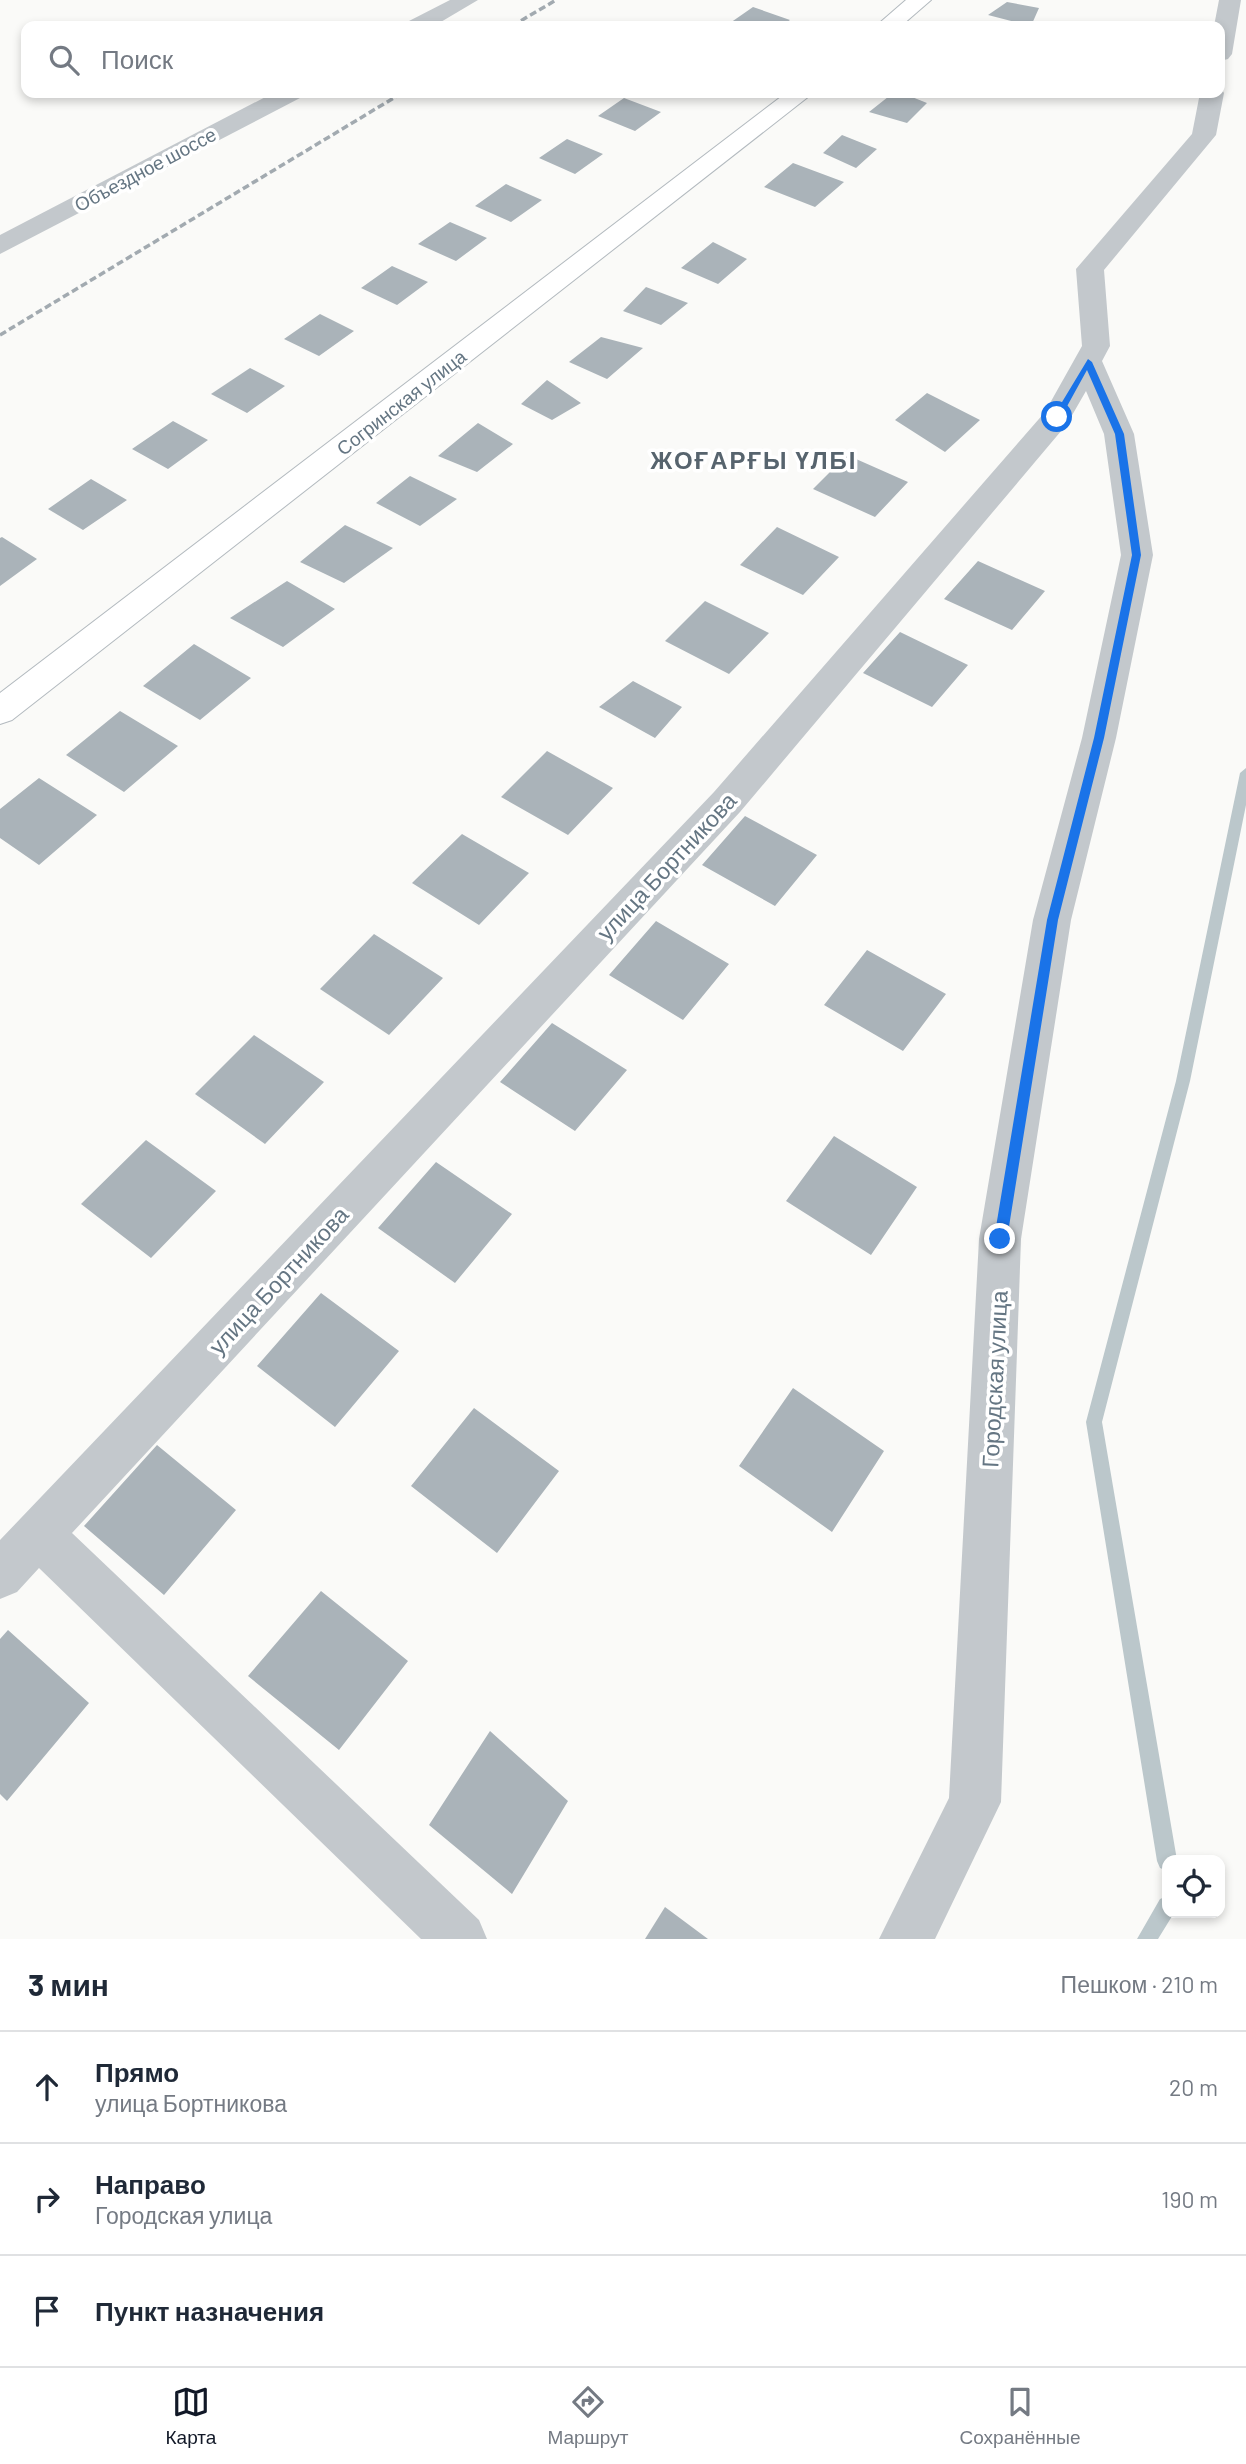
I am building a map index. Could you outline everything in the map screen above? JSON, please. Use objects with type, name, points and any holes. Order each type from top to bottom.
[{"type":"main road","points":[[893,21],[920,0]]},
{"type":"main road","name":"Согринская улица","points":[[0,711],[795,98]]},
{"type":"street","points":[[427,21],[467,0]]},
{"type":"street","points":[[1225,27],[1230,0]]},
{"type":"street","name":"Объездное шоссе","points":[[0,246],[281,98]]},
{"type":"street","name":"улица Бортникова","points":[[0,1575],[727,802],[1057,417],[1096,346],[1090,269],[1204,135],[1211,98]]},
{"type":"street","name":"Городская улица","points":[[906,1939],[975,1802],[1000,1239],[1052,920],[1099,738],[1137,555],[1119,434],[1088,362]]},
{"type":"street","points":[[39,1535],[460,1939]]},
{"type":"building","points":[[1007,2],[1039,8],[1033,21],[1011,21],[988,15]]},
{"type":"building","points":[[753,7],[790,20],[789,21],[733,21]]},
{"type":"building","points":[[624,98],[661,112],[635,131],[598,116]]},
{"type":"building","points":[[887,98],[914,98],[927,103],[907,123],[869,112]]},
{"type":"building","points":[[842,135],[877,149],[856,168],[823,153]]},
{"type":"building","points":[[567,139],[603,154],[575,174],[539,158]]},
{"type":"building","points":[[793,163],[844,182],[815,207],[764,187]]},
{"type":"building","points":[[506,184],[542,200],[511,222],[475,206]]},
{"type":"building","points":[[450,222],[487,238],[456,261],[418,244]]},
{"type":"building","points":[[713,242],[747,259],[718,284],[681,268]]},
{"type":"building","points":[[392,266],[428,282],[397,305],[361,288]]},
{"type":"building","points":[[646,287],[688,303],[661,325],[623,311]]},
{"type":"building","points":[[320,314],[354,331],[319,356],[284,339]]},
{"type":"building","points":[[601,337],[643,348],[607,379],[569,362]]},
{"type":"building","points":[[250,368],[285,386],[247,413],[211,394]]},
{"type":"building","points":[[547,380],[581,403],[552,420],[521,404]]},
{"type":"building","points":[[927,393],[980,420],[945,452],[895,420]]},
{"type":"building","points":[[173,421],[208,440],[168,469],[132,449]]},
{"type":"building","points":[[478,423],[513,444],[477,472],[438,456]]},
{"type":"building","points":[[847,455],[908,482],[875,517],[813,489]]},
{"type":"building","points":[[410,476],[457,499],[420,526],[376,503]]},
{"type":"building","points":[[91,479],[127,500],[83,530],[48,509]]},
{"type":"building","points":[[345,525],[393,548],[344,583],[300,562]]},
{"type":"building","points":[[777,527],[839,557],[803,595],[740,565]]},
{"type":"building","points":[[0,538],[37,559],[0,586]]},
{"type":"building","points":[[978,561],[1045,591],[1012,630],[944,599]]},
{"type":"building","points":[[287,581],[335,609],[283,647],[230,618]]},
{"type":"building","points":[[705,601],[769,633],[729,674],[665,641]]},
{"type":"building","points":[[900,632],[968,665],[932,707],[863,673]]},
{"type":"building","points":[[194,644],[251,678],[200,720],[143,686]]},
{"type":"building","points":[[633,681],[682,707],[655,738],[599,707]]},
{"type":"building","points":[[120,711],[178,746],[124,792],[66,755]]},
{"type":"building","points":[[547,751],[613,788],[568,835],[501,797]]},
{"type":"building","points":[[39,778],[97,815],[39,865],[0,838],[0,809]]},
{"type":"building","points":[[745,816],[817,855],[775,906],[702,865]]},
{"type":"building","points":[[462,834],[529,873],[479,925],[412,883]]},
{"type":"building","points":[[656,921],[729,964],[683,1020],[609,975]]},
{"type":"building","points":[[374,934],[443,978],[389,1035],[320,989]]},
{"type":"building","points":[[867,950],[946,994],[903,1051],[824,1005]]},
{"type":"building","points":[[552,1023],[627,1070],[575,1131],[500,1082]]},
{"type":"building","points":[[254,1035],[324,1082],[265,1144],[195,1094]]},
{"type":"building","points":[[834,1136],[917,1187],[871,1255],[786,1201]]},
{"type":"building","points":[[146,1140],[216,1191],[151,1258],[81,1204]]},
{"type":"building","points":[[436,1162],[512,1214],[455,1283],[378,1228]]},
{"type":"building","points":[[321,1293],[399,1351],[335,1427],[257,1366]]},
{"type":"building","points":[[793,1388],[884,1451],[832,1532],[739,1466]]},
{"type":"building","points":[[474,1408],[559,1471],[497,1553],[411,1486]]},
{"type":"building","points":[[157,1445],[236,1510],[164,1595],[84,1526]]},
{"type":"building","points":[[321,1591],[408,1661],[339,1750],[248,1676]]},
{"type":"building","points":[[8,1630],[89,1703],[7,1801],[0,1794],[0,1639]]},
{"type":"building","points":[[490,1731],[568,1801],[512,1894],[429,1825]]},
{"type":"building","points":[[665,1907],[708,1939],[645,1939]]},
{"type":"waterway","points":[[1166,1855],[1094,1422],[1183,1081],[1246,773]]},
{"type":"waterway","points":[[1147,1939],[1162,1914]]},
{"type":"railway","points":[[520,21],[556,0]]},
{"type":"railway","points":[[0,335],[394,98]]},
{"type":"district","name":"ЖОҒАРҒЫ ҮЛБІ","points":[[754,459]]},
{"type":"route","points":[[1000,1239],[1052,920],[1099,738],[1137,555],[1119,434],[1088,362],[1057,417]]}]
